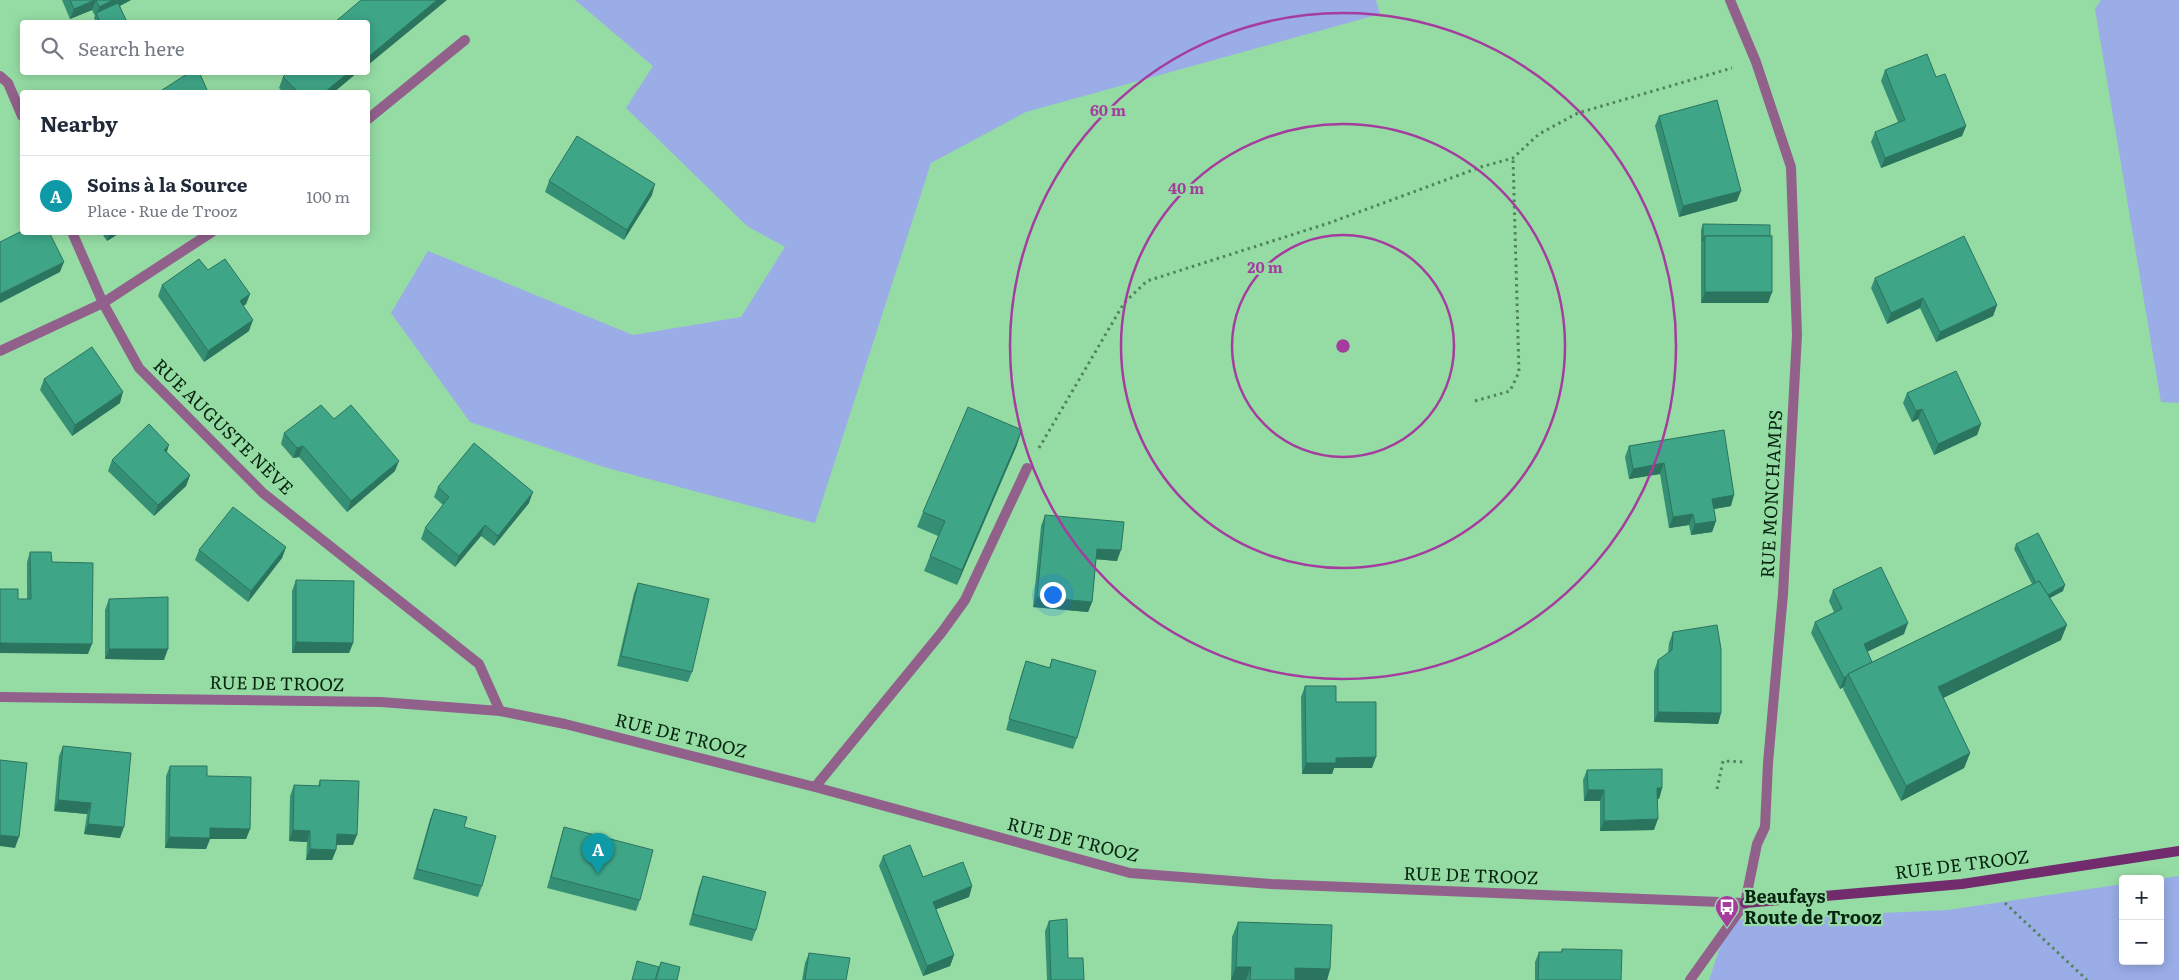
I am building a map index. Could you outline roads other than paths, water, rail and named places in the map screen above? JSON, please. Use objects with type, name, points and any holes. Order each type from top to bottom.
[{"type":"street","name":"RUE MONCHAMPS","points":[[1690,980],[1745,903],[1757,844],[1765,827],[1768,763],[1783,594],[1797,335],[1791,167],[1756,62],[1730,0]]},
{"type":"street","points":[[370,117],[465,40]]},
{"type":"street","points":[[0,76],[8,82],[20,111]]},
{"type":"street","name":"RUE AUGUSTE NÈVE","points":[[73,235],[103,303],[139,368],[263,493],[479,664],[500,711]]},
{"type":"street","points":[[0,351],[103,303],[207,235]]},
{"type":"street","points":[[815,787],[965,600],[1027,468]]},
{"type":"street","name":"RUE DE TROOZ","points":[[0,697],[381,702],[500,711],[564,724],[815,787],[1130,873],[1271,884],[1745,903],[1982,881],[2179,851]]},
{"type":"place","name":"Soins à la Source","points":[[598,874]]},
{"type":"place","name":"Beaufays Route de Trooz","points":[[1727,928]]}]
